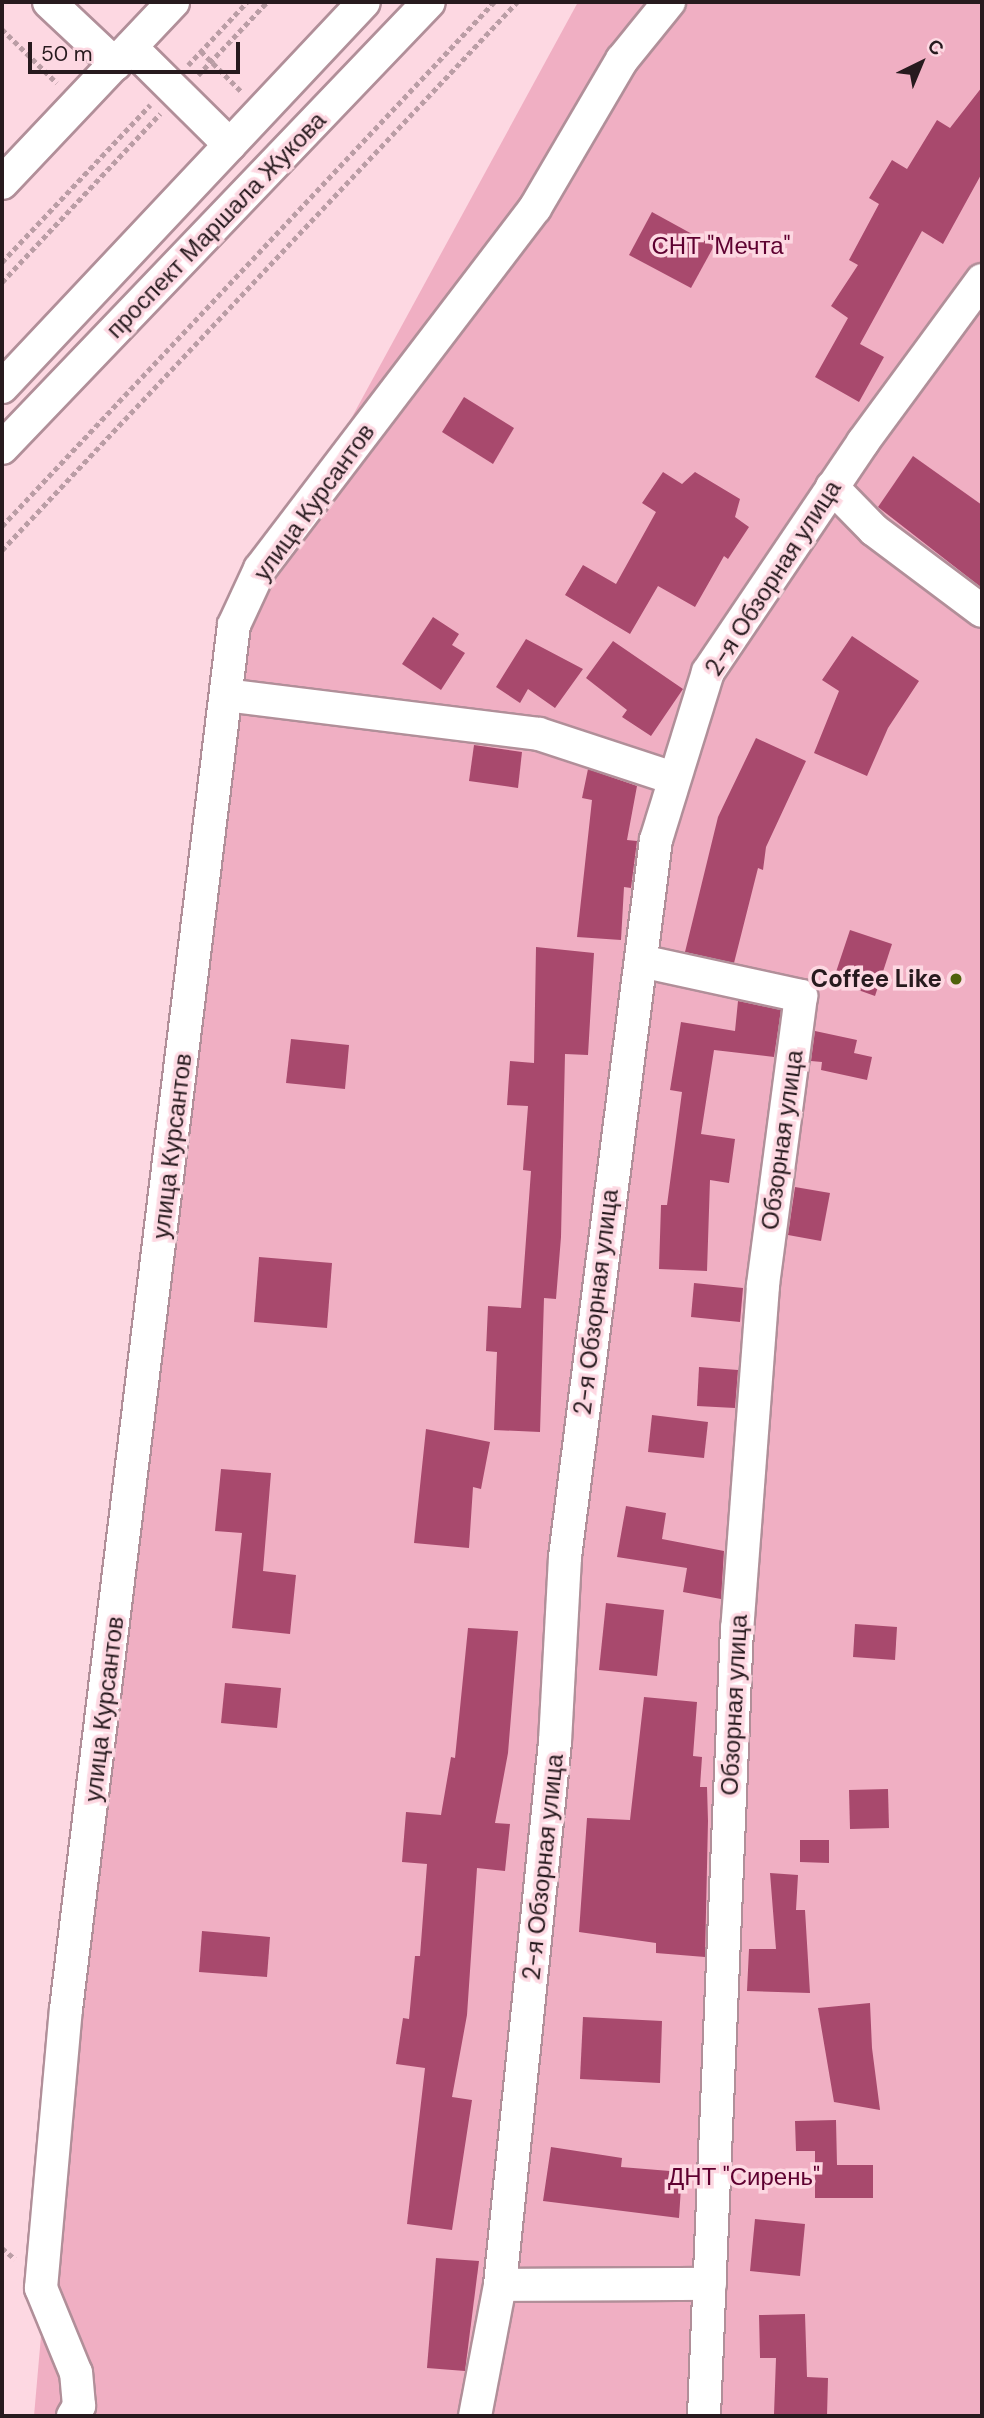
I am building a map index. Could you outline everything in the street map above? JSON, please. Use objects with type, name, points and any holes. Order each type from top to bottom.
[{"type":"street","points":[[49,2],[174,90],[230,145]]},
{"type":"street","points":[[2,183],[173,2]]},
{"type":"street","name":"проспект Маршала Жукова","points":[[2,387],[364,2]]},
{"type":"street","name":"проспект Маршала Жукова","points":[[2,448],[429,2]]},
{"type":"street","name":"улица Курсантов","points":[[74,2416],[79,2406],[76,2373],[41,2288],[66,2009],[234,625],[260,569],[535,208],[622,60],[669,2]]},
{"type":"street","name":"2-я Обзорная улица","points":[[475,2416],[500,2285],[555,1742],[565,1557],[656,840],[708,672],[832,487],[982,280]]},
{"type":"street","points":[[832,487],[874,530],[982,611]]},
{"type":"street","points":[[226,695],[539,734],[673,778]]},
{"type":"street","name":"Обзорная улица","points":[[641,961],[801,996],[763,1286],[737,1628],[704,2416]]},
{"type":"street","points":[[500,2285],[710,2284]]},
{"type":"path","points":[[2,282],[174,90],[247,2]]},
{"type":"path","points":[[2,261],[267,2]]},
{"type":"path","points":[[2,526],[494,2]]},
{"type":"path","points":[[2,550],[517,2]]},
{"type":"path","points":[[2,29],[78,103]]},
{"type":"green space","name":"СНТ \"Мечта\"","points":[[578,2],[982,2],[982,2416],[34,2416],[106,1595],[211,676]]},
{"type":"building","points":[[982,87],[982,173],[943,244],[922,231],[860,344],[884,357],[859,402],[815,377],[848,318],[831,306],[858,265],[849,260],[879,204],[869,198],[892,160],[907,169],[937,120],[950,128]]},
{"type":"building","points":[[652,212],[714,246],[691,288],[629,255]]},
{"type":"building","points":[[464,397],[514,428],[493,464],[442,432]]},
{"type":"building","points":[[913,456],[982,505],[982,588],[878,507]]},
{"type":"building","points":[[663,472],[682,484],[695,472],[740,499],[735,517],[749,527],[728,559],[724,556],[695,607],[658,586],[630,634],[565,595],[583,565],[616,584],[656,512],[642,503]]},
{"type":"building","points":[[433,617],[459,634],[452,645],[465,653],[441,690],[402,664]]},
{"type":"building","points":[[852,636],[919,681],[888,728],[867,776],[814,753],[839,691],[822,680]]},
{"type":"building","points":[[526,639],[583,669],[555,708],[528,689],[520,703],[496,687]]},
{"type":"building","points":[[613,641],[683,689],[651,736],[622,717],[627,710],[586,678]]},
{"type":"building","points":[[756,738],[806,761],[766,847],[763,870],[758,868],[734,963],[685,952],[718,817]]},
{"type":"building","points":[[474,745],[522,752],[518,788],[469,781]]},
{"type":"building","points":[[588,769],[637,786],[627,840],[637,841],[631,888],[624,887],[621,940],[577,937],[592,800],[582,798]]},
{"type":"building","points":[[850,930],[892,944],[875,996],[833,981]]},
{"type":"building","points":[[536,947],[594,953],[588,1055],[565,1054],[561,1237],[556,1299],[544,1298],[540,1432],[494,1430],[497,1352],[486,1351],[488,1306],[521,1308],[531,1171],[523,1170],[528,1106],[507,1105],[510,1061],[534,1063]]},
{"type":"building","points":[[738,1001],[781,1010],[774,1057],[714,1050],[701,1134],[735,1139],[729,1183],[710,1180],[707,1271],[659,1269],[661,1205],[667,1205],[682,1092],[670,1090],[681,1022],[735,1031]]},
{"type":"building","points":[[815,1031],[857,1040],[854,1053],[872,1057],[867,1080],[821,1070],[822,1062],[811,1061]]},
{"type":"building","points":[[291,1039],[349,1045],[345,1089],[286,1083]]},
{"type":"building","points":[[795,1187],[830,1193],[821,1241],[788,1235]]},
{"type":"building","points":[[259,1257],[332,1263],[327,1328],[254,1322]]},
{"type":"building","points":[[694,1283],[743,1288],[740,1322],[691,1317]]},
{"type":"building","points":[[699,1367],[738,1370],[735,1408],[697,1406]]},
{"type":"building","points":[[652,1415],[708,1422],[704,1458],[648,1452]]},
{"type":"building","points":[[426,1429],[490,1442],[481,1489],[473,1487],[469,1548],[414,1543]]},
{"type":"building","points":[[221,1469],[271,1473],[263,1571],[296,1575],[290,1634],[232,1628],[242,1533],[215,1531]]},
{"type":"building","points":[[626,1506],[666,1513],[662,1539],[724,1551],[721,1599],[683,1592],[687,1568],[617,1557]]},
{"type":"building","points":[[606,1603],[664,1610],[657,1676],[599,1670]]},
{"type":"building","points":[[855,1624],[897,1627],[895,1660],[853,1657]]},
{"type":"building","points":[[468,1628],[518,1631],[508,1753],[495,1823],[510,1824],[505,1871],[477,1868],[467,2015],[452,2097],[472,2100],[452,2230],[407,2224],[425,2068],[396,2064],[403,2018],[409,2019],[415,1956],[420,1956],[427,1864],[402,1862],[406,1812],[441,1815],[451,1757],[455,1758]]},
{"type":"building","points":[[225,1683],[281,1688],[277,1728],[221,1723]]},
{"type":"building","points":[[644,1697],[697,1702],[693,1756],[702,1757],[700,1787],[707,1787],[705,1957],[656,1953],[656,1943],[579,1932],[587,1818],[630,1820]]},
{"type":"building","points":[[888,1789],[889,1828],[850,1829],[849,1790]]},
{"type":"building","points":[[800,1840],[829,1840],[829,1863],[800,1862]]},
{"type":"building","points":[[770,1873],[798,1875],[796,1910],[805,1910],[810,1993],[747,1991],[749,1949],[776,1949]]},
{"type":"building","points":[[202,1931],[270,1937],[267,1977],[199,1972]]},
{"type":"building","points":[[870,2003],[872,2048],[880,2110],[834,2102],[818,2008]]},
{"type":"building","points":[[583,2017],[662,2021],[660,2083],[580,2079]]},
{"type":"building","points":[[836,2120],[837,2165],[873,2165],[873,2198],[815,2198],[815,2151],[796,2151],[795,2121]]},
{"type":"building","points":[[551,2147],[622,2158],[621,2167],[682,2172],[679,2218],[543,2201]]},
{"type":"building","points":[[755,2219],[805,2224],[800,2276],[750,2271]]},
{"type":"building","points":[[436,2258],[479,2261],[465,2371],[427,2368]]},
{"type":"building","points":[[805,2314],[807,2377],[828,2378],[827,2416],[774,2414],[776,2358],[760,2358],[759,2315]]},
{"type":"place","name":"Coffee Like","points":[[956,979]]},
{"type":"park label","name":"ДНТ \"Сирень\"","points":[[744,2177]]}]
